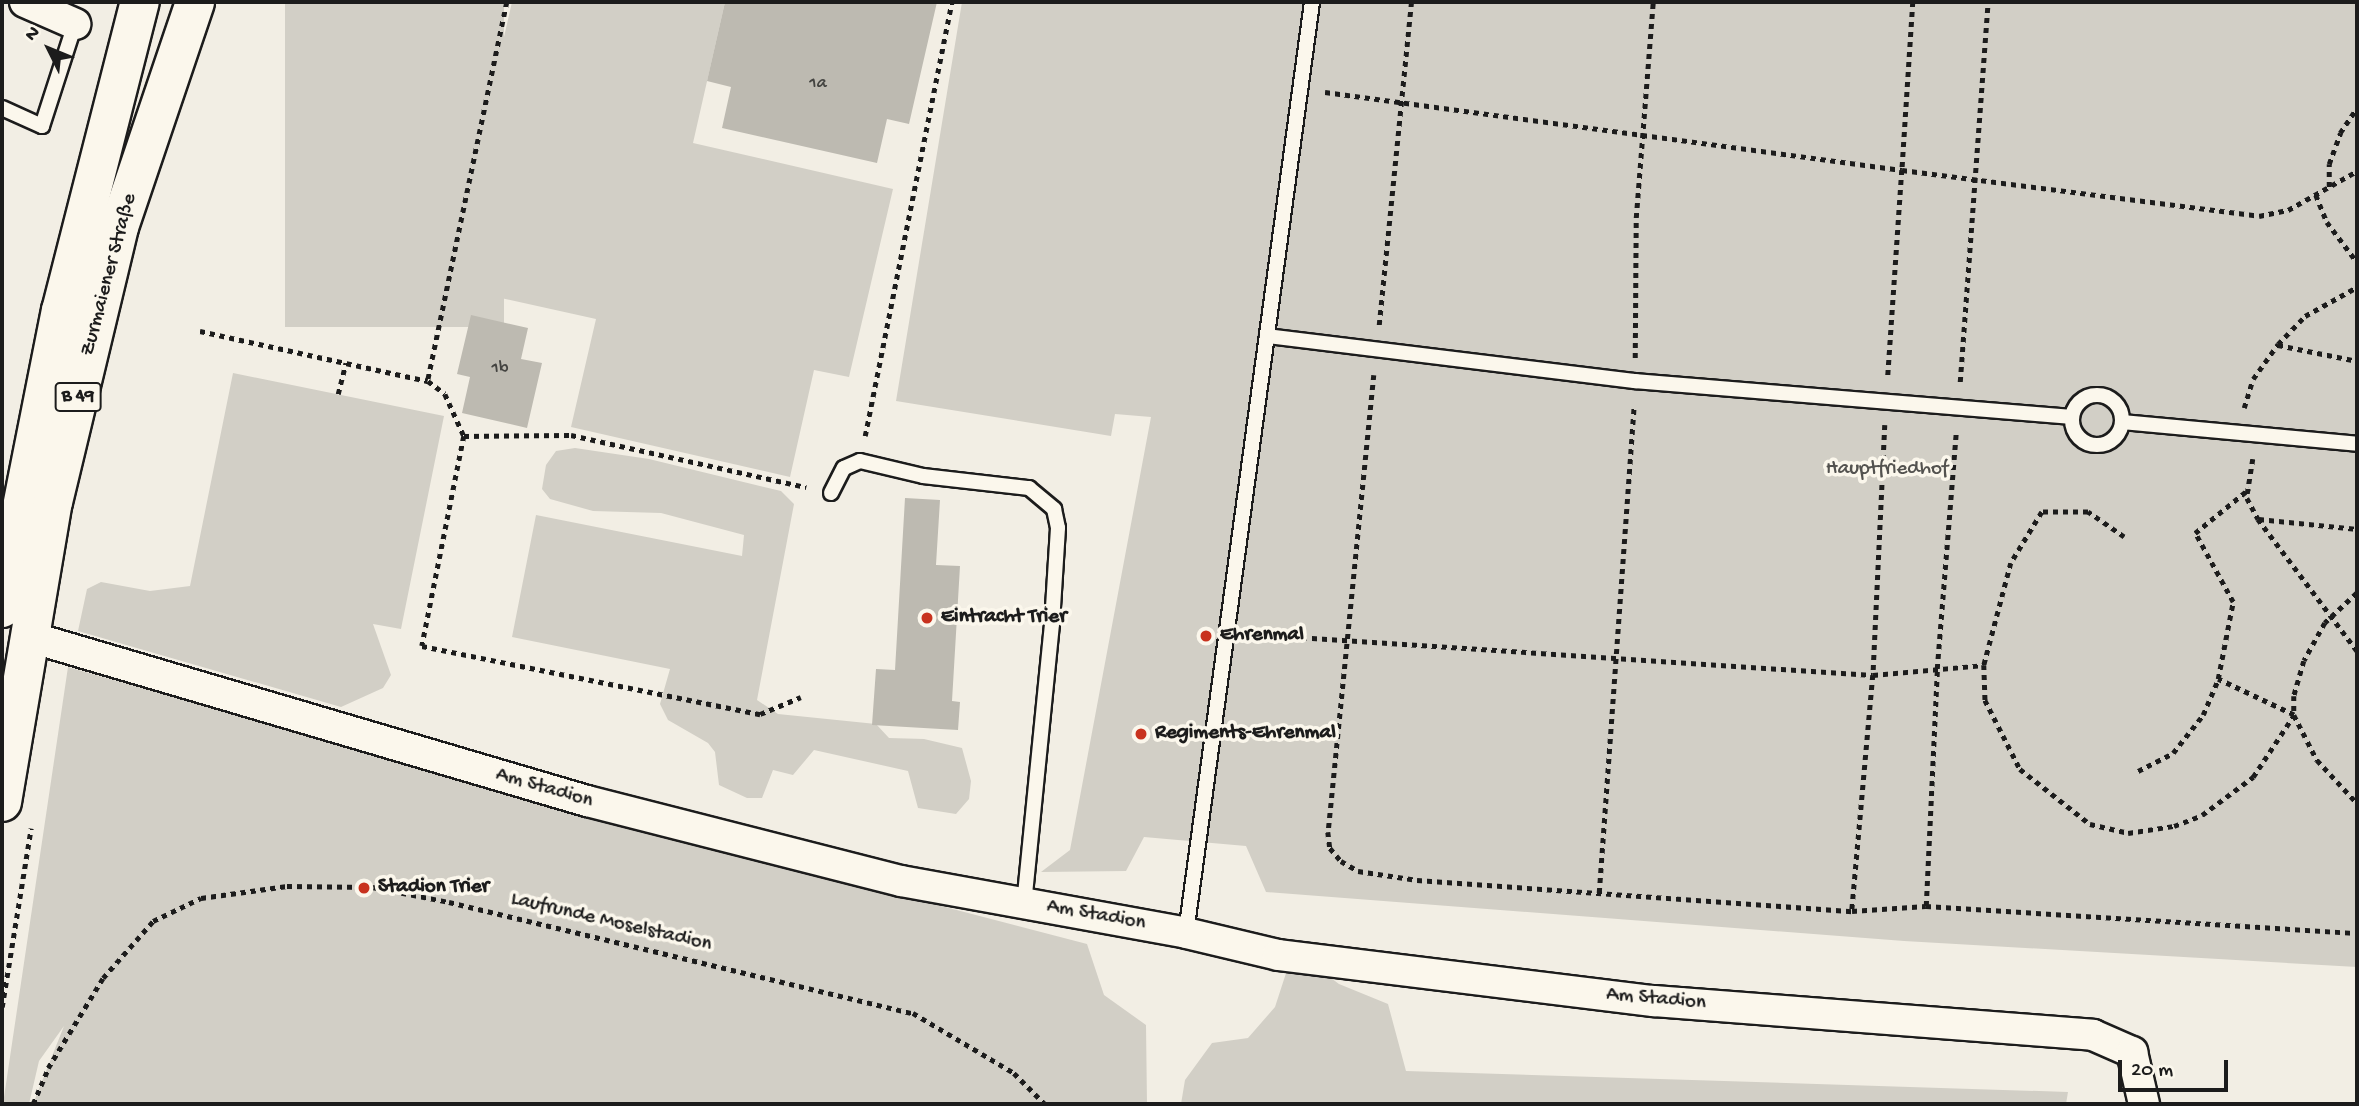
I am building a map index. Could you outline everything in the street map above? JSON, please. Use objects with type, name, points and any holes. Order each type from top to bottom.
[{"type":"main road","name":"Zurmaiener Straße","points":[[2,608],[61,311],[140,2]]},
{"type":"main road","name":"Zurmaiener Straße","points":[[2,802],[53,502],[119,227],[195,2]]},
{"type":"street","points":[[25,2],[75,24]]},
{"type":"street","name":"Am Stadion","points":[[30,637],[587,801],[901,881],[1186,933],[1278,955],[1627,998],[2093,1035],[2132,1052],[2144,1104]]},
{"type":"lane","points":[[1186,933],[1312,2]]},
{"type":"lane","points":[[2,108],[42,126],[75,24]]},
{"type":"lane","points":[[1267,336],[1635,381],[1959,404],[2072,416]]},
{"type":"lane","points":[[2104,396],[2118,406],[2122,422],[2116,436],[2094,444],[2075,432],[2072,416],[2087,397],[2104,396]]},
{"type":"lane","points":[[2122,422],[2357,444]]},
{"type":"lane","points":[[831,493],[844,468],[860,461],[895,471],[1029,488],[1054,509],[1058,528],[1052,624],[1024,903]]},
{"type":"path","points":[[428,382],[507,2]]},
{"type":"path","points":[[860,461],[952,2]]},
{"type":"path","points":[[1410,2],[1349,643],[1328,832],[1329,848],[1340,861],[1358,871],[1417,880],[1853,911]]},
{"type":"path","points":[[1599,893],[1635,381],[1636,218],[1653,2]]},
{"type":"path","points":[[1913,2],[1902,170],[2259,216],[2288,210],[2357,171]]},
{"type":"path","points":[[1926,906],[1937,670],[1977,178],[1988,2]]},
{"type":"path","points":[[2329,187],[2329,164],[2340,133],[2357,108]]},
{"type":"path","points":[[2316,194],[2327,222],[2357,262]]},
{"type":"path","points":[[2235,432],[2253,379],[2278,344],[2305,316],[2357,287]]},
{"type":"path","points":[[200,331],[428,382],[445,394],[464,436],[422,646],[760,714],[801,697]]},
{"type":"path","points":[[2278,344],[2357,361]]},
{"type":"path","points":[[338,394],[346,363]]},
{"type":"path","points":[[2256,434],[2249,489],[2258,519],[2301,583],[2332,616],[2357,651]]},
{"type":"path","points":[[464,436],[571,435],[831,493]]},
{"type":"path","points":[[2138,771],[2174,753],[2203,715],[2218,679],[2233,602],[2195,533],[2249,489]]},
{"type":"path","points":[[2124,537],[2088,512],[2042,512],[2011,562],[1984,665],[1985,700],[2020,769],[2090,824],[2128,833],[2174,826],[2202,815],[2253,777],[2294,715],[2304,661],[2332,616],[2357,593]]},
{"type":"path","points":[[2258,519],[2357,529]]},
{"type":"path","points":[[1227,632],[1616,662],[1873,675],[1984,665]]},
{"type":"path","points":[[2218,679],[2294,715],[2318,760],[2357,803]]},
{"type":"path","name":"Laufrunde Moselstadion","points":[[33,1104],[48,1068],[97,986],[153,921],[201,898],[288,886],[372,887],[449,902],[913,1013],[1014,1073],[1045,1104]]},
{"type":"path","points":[[1896,909],[1926,906],[2357,933]]},
{"type":"green space","points":[[285,2],[504,2],[504,327],[285,327]]},
{"type":"green space","points":[[512,2],[725,2],[693,143],[893,189],[849,377],[814,370],[790,477],[571,427],[596,319],[447,286]]},
{"type":"green space","name":"Hauptfriedhof","points":[[962,2],[2357,2],[2357,967],[1904,941],[1266,892],[1246,846],[1144,837],[1126,871],[1041,872],[1070,850],[1151,417],[1115,414],[1111,436],[896,401]]},
{"type":"green space","points":[[233,373],[444,416],[401,629],[373,624],[391,675],[383,688],[341,707],[78,631],[87,589],[101,582],[150,591],[190,586]]},
{"type":"green space","points":[[575,448],[649,459],[781,491],[794,504],[757,700],[778,714],[876,724],[889,738],[924,739],[962,748],[971,781],[969,799],[956,814],[918,808],[908,771],[814,750],[793,775],[773,770],[762,798],[747,798],[719,785],[715,752],[708,743],[668,720],[660,704],[670,669],[512,637],[536,515],[742,556],[744,535],[661,513],[593,511],[550,499],[542,489],[546,465],[556,451]]},
{"type":"green space","name":"Stadion Trier","points":[[68,667],[561,807],[1087,944],[1104,995],[1146,1025],[1147,1104],[33,1104],[64,1026],[39,1061],[29,1104],[3,1104]]},
{"type":"green space","points":[[1308,961],[1339,984],[1388,1004],[1406,1071],[2068,1092],[2066,1104],[1181,1104],[1185,1080],[1212,1043],[1248,1038],[1275,1007],[1288,967]]},
{"type":"building","points":[[725,2],[937,2],[909,124],[887,119],[877,163],[722,128],[731,87],[707,81]]},
{"type":"building","points":[[471,315],[528,328],[521,359],[542,363],[527,428],[462,413],[470,377],[457,374]]},
{"type":"building","name":"Eintracht Trier","points":[[905,498],[940,500],[936,565],[960,566],[952,701],[960,702],[958,730],[872,725],[876,669],[895,670]]},
{"type":"place","name":"Eintracht Trier","points":[[927,618]]},
{"type":"place","name":"Ehrenmal","points":[[1206,636]]},
{"type":"place","name":"Regiments-Ehrenmal","points":[[1141,734]]},
{"type":"place","name":"Stadion Trier","points":[[364,888]]}]
